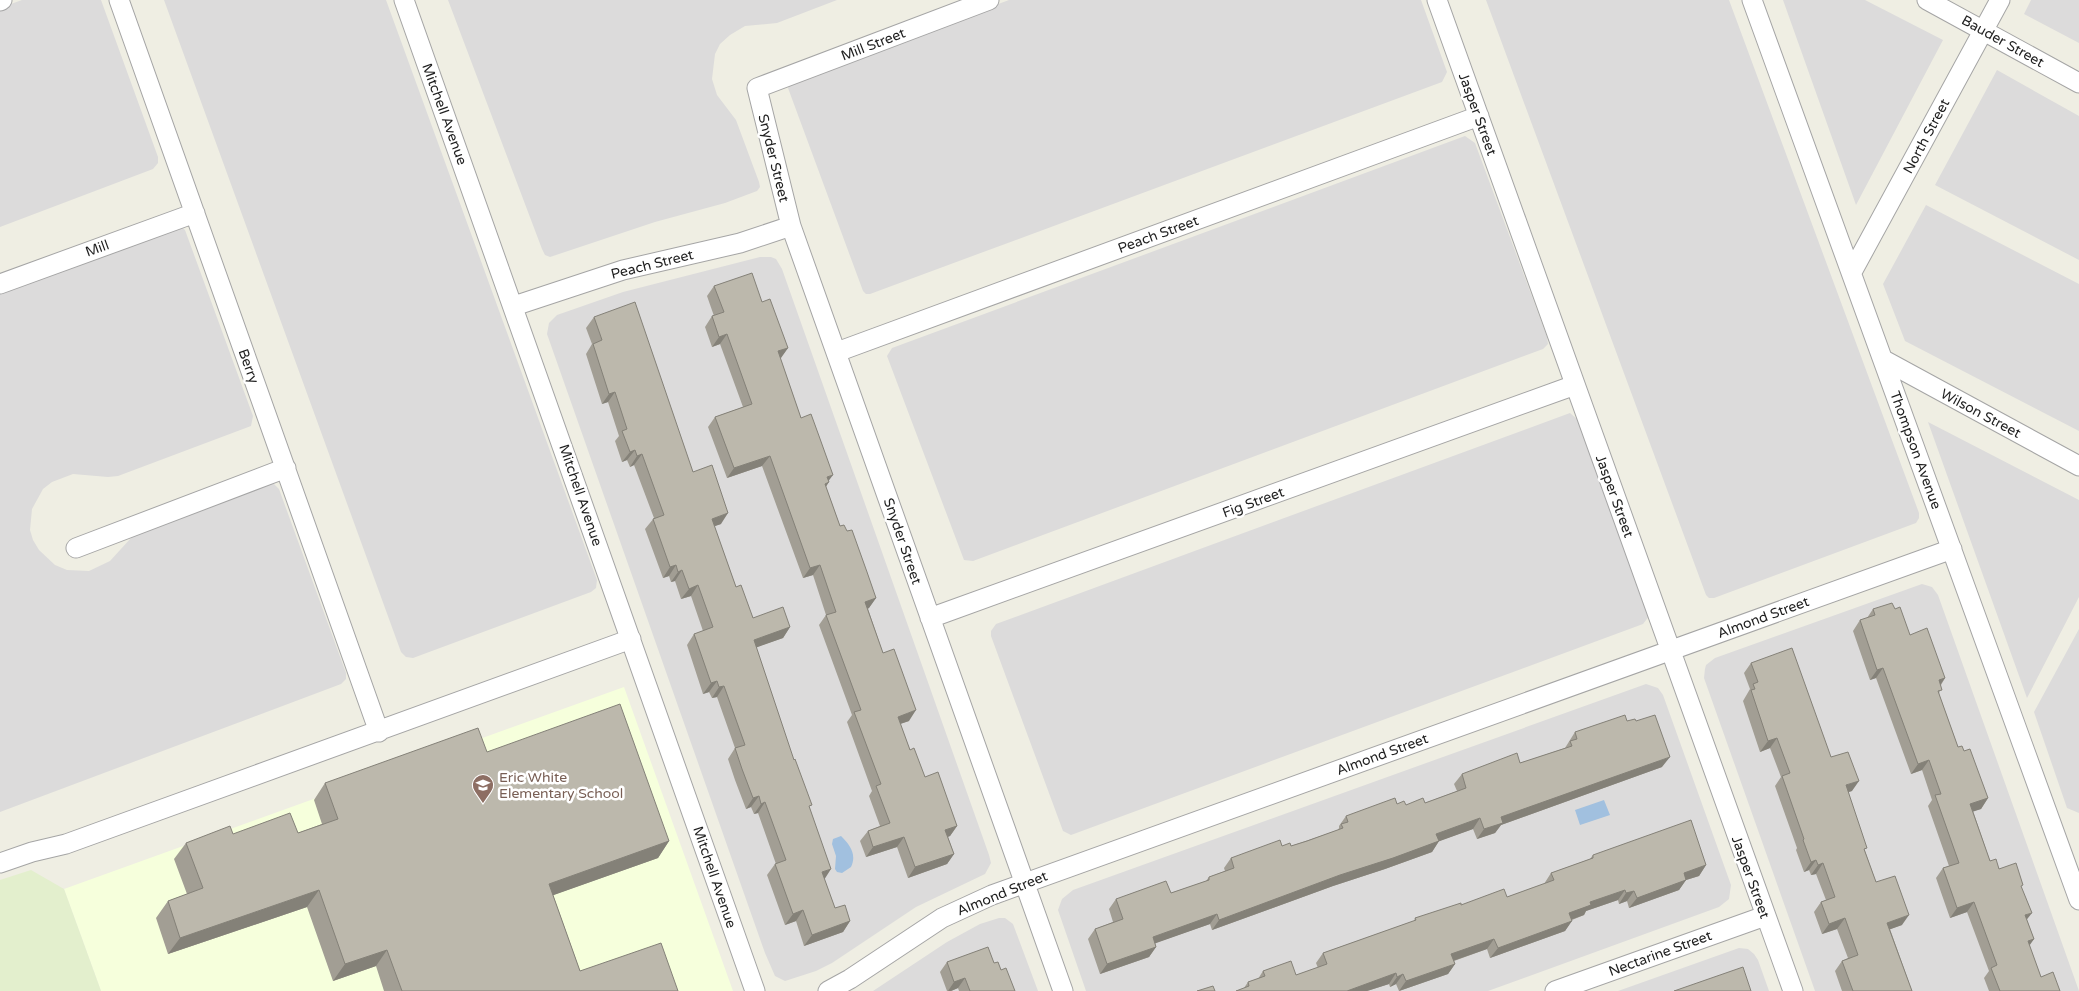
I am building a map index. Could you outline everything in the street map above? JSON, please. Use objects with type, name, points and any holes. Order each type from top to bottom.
[{"type":"street","name":"Berry","points":[[119,0],[379,732]]},
{"type":"street","name":"Mitchell Avenue","points":[[404,0],[514,306],[755,991]]},
{"type":"street","name":"Mill Street","points":[[757,88],[989,0]]},
{"type":"street","name":"Jasper Street","points":[[1437,0],[1793,991]]},
{"type":"street","name":"Thompson Avenue","points":[[1752,0],[2079,900]]},
{"type":"street","name":"Bauder Street","points":[[1926,0],[2079,83]]},
{"type":"street","name":"North Street","points":[[1852,272],[2000,0]]},
{"type":"street","name":"Snyder Street","points":[[757,88],[791,226],[1062,991]]},
{"type":"street","name":"Peach Street","points":[[837,352],[1479,116]]},
{"type":"street","name":"Mill","points":[[0,284],[194,213]]},
{"type":"street","name":"Peach Street","points":[[514,306],[623,270],[740,243],[791,226]]},
{"type":"street","name":"Wilson Street","points":[[1884,360],[2079,466]]},
{"type":"street","name":"Fig Street","points":[[930,618],[1575,385]]},
{"type":"street","points":[[76,548],[286,468]]},
{"type":"street","name":"Almond Street","points":[[828,991],[850,979],[942,918],[992,894],[1952,549]]},
{"type":"street","points":[[0,863],[32,852],[66,844],[631,639]]},
{"type":"street","name":"Nectarine Street","points":[[1555,991],[1765,916]]},
{"type":"shaded area","points":[[22,0],[101,0],[158,157],[158,163],[153,169],[0,227],[0,8]]},
{"type":"shaded area","points":[[164,0],[386,0],[597,580],[596,588],[591,592],[413,658],[406,657],[401,652]]},
{"type":"shaded area","points":[[448,0],[837,0],[777,23],[745,26],[720,44],[715,54],[712,79],[717,95],[736,120],[759,182],[760,187],[757,191],[725,203],[655,222],[550,257],[545,255],[542,249]]},
{"type":"shaded area","points":[[1009,0],[1421,0],[1447,72],[1442,82],[866,294],[863,291],[788,88],[792,81]]},
{"type":"shaded area","points":[[1486,0],[1729,0],[1919,513],[1916,523],[1714,598],[1709,598],[1706,595]]},
{"type":"shaded area","points":[[1783,0],[1865,0],[1943,40],[1856,205]]},
{"type":"shaded area","points":[[2031,0],[2079,0],[2079,43],[2024,14]]},
{"type":"shaded area","points":[[1997,70],[2079,116],[2079,260],[1935,185]]},
{"type":"shaded area","points":[[1465,136],[1475,143],[1547,337],[1548,344],[1543,349],[973,561],[964,560],[887,356],[892,348]]},
{"type":"shaded area","points":[[1926,205],[2079,284],[2079,431],[1905,341],[1883,284]]},
{"type":"shaded area","points":[[180,225],[185,230],[253,416],[251,426],[118,476],[73,474],[52,482],[43,489],[32,509],[30,530],[33,540],[39,550],[55,565],[67,570],[89,571],[110,561],[139,532],[267,484],[274,484],[279,489],[346,673],[346,679],[341,684],[0,812],[0,289]]},
{"type":"shaded area","points":[[760,257],[776,259],[782,269],[991,863],[985,874],[916,907],[832,963],[816,971],[785,981],[775,976],[765,953],[547,334],[549,323],[557,315],[623,292]]},
{"type":"shaded area","points":[[1570,413],[1578,420],[1650,615],[1643,624],[1071,835],[1063,831],[991,636],[991,631],[996,624]]},
{"type":"shaded area","points":[[1928,422],[2079,500],[2079,597],[2027,698]]},
{"type":"shaded area","points":[[1922,584],[1932,587],[1938,595],[2079,991],[1815,991],[1704,678],[1706,665],[1715,658]]},
{"type":"shaded area","points":[[2079,629],[2079,813],[2067,808],[2034,712]]},
{"type":"shaded area","points":[[1646,684],[1658,688],[1663,695],[1731,885],[1729,899],[1719,907],[1488,991],[1086,991],[1058,910],[1062,899],[1073,890]]},
{"type":"shaded area","name":"Eric White Elementary School","points":[[624,687],[733,991],[101,991],[64,889]]},
{"type":"shaded area","points":[[31,870],[64,889],[101,991],[0,991],[0,880]]},
{"type":"shaded area","points":[[1005,918],[1013,924],[1038,991],[873,991],[947,942],[980,924]]},
{"type":"shaded area","points":[[1739,948],[1748,949],[1754,954],[1769,991],[1618,991]]},
{"type":"water","points":[[1604,800],[1610,815],[1580,825],[1575,810]]},
{"type":"water","points":[[841,836],[850,846],[853,854],[851,867],[842,873],[837,872],[835,869],[836,856],[832,844],[833,839]]},
{"type":"building","points":[[752,273],[762,302],[770,299],[788,348],[778,351],[801,418],[811,414],[833,475],[827,477],[829,482],[825,484],[840,526],[844,525],[847,531],[852,530],[876,598],[865,602],[883,653],[894,649],[916,710],[898,717],[910,750],[914,748],[925,777],[938,772],[957,826],[945,830],[954,854],[915,867],[904,837],[873,847],[868,831],[890,823],[876,786],[881,784],[854,712],[861,710],[826,615],[836,612],[820,565],[810,568],[770,456],[734,468],[715,417],[752,404],[727,334],[719,337],[712,316],[724,312],[714,286]]},
{"type":"building","points":[[635,302],[693,472],[712,465],[728,513],[712,519],[736,587],[741,585],[753,618],[783,607],[790,627],[754,640],[794,760],[812,805],[809,806],[831,869],[822,872],[835,908],[845,905],[850,921],[812,935],[803,910],[793,914],[775,864],[786,860],[765,802],[761,804],[759,796],[753,798],[742,769],[735,748],[745,745],[724,686],[719,687],[717,681],[711,683],[694,634],[713,627],[698,585],[689,589],[682,570],[678,572],[676,565],[670,567],[653,519],[664,515],[642,454],[637,456],[635,450],[630,452],[622,431],[627,429],[615,392],[609,394],[593,344],[602,340],[594,317]]},
{"type":"building","points":[[1892,603],[1895,609],[1900,607],[1910,635],[1927,628],[1945,678],[1939,680],[1942,690],[1938,691],[1958,747],[1962,746],[1964,751],[1970,749],[1988,798],[1970,804],[1990,861],[1996,859],[1999,869],[2016,863],[2023,885],[2021,886],[2032,913],[2025,915],[2034,939],[2028,941],[2041,977],[2053,972],[2060,991],[2000,991],[1991,968],[1997,965],[1974,902],[1957,908],[1943,868],[1959,863],[1935,795],[1941,794],[1929,760],[1918,764],[1883,668],[1877,670],[1860,620],[1875,615],[1873,609]]},
{"type":"building","points":[[1792,648],[1831,757],[1848,752],[1859,781],[1846,785],[1867,848],[1864,849],[1876,882],[1895,876],[1909,915],[1887,923],[1912,991],[1853,991],[1842,961],[1858,955],[1845,918],[1829,924],[1821,902],[1835,897],[1823,863],[1818,865],[1816,860],[1811,862],[1782,776],[1790,773],[1777,738],[1768,741],[1751,690],[1755,689],[1753,684],[1758,682],[1751,663]]},
{"type":"building","name":"Eric White Elementary School","points":[[620,704],[669,841],[549,884],[580,971],[661,943],[678,991],[402,991],[387,950],[345,964],[319,890],[180,938],[168,901],[203,888],[186,843],[230,826],[233,834],[290,813],[298,833],[338,819],[325,783],[478,728],[487,752]]},
{"type":"building","points":[[1625,715],[1627,721],[1635,719],[1636,721],[1655,715],[1670,757],[1501,817],[1503,823],[1484,829],[1480,818],[1436,834],[1439,841],[1393,858],[1340,875],[1219,920],[1217,914],[1153,937],[1156,947],[1107,964],[1095,929],[1123,919],[1116,899],[1166,881],[1171,893],[1209,880],[1209,877],[1234,868],[1231,858],[1280,840],[1282,846],[1290,843],[1291,846],[1343,828],[1341,824],[1348,822],[1346,816],[1395,798],[1397,804],[1404,801],[1406,805],[1423,798],[1425,803],[1466,788],[1462,774],[1517,753],[1520,763],[1572,746],[1570,741],[1577,739],[1575,732]]},
{"type":"building","points":[[1691,820],[1706,865],[1684,873],[1686,880],[1637,898],[1634,891],[1626,893],[1625,890],[1590,902],[1591,905],[1569,913],[1572,921],[1498,948],[1494,939],[1451,954],[1455,964],[1406,981],[1403,974],[1397,977],[1396,973],[1347,991],[1236,991],[1249,986],[1248,982],[1265,976],[1263,971],[1291,961],[1296,975],[1327,964],[1323,953],[1416,920],[1415,918],[1461,903],[1461,905],[1504,889],[1507,897],[1554,880],[1551,873],[1593,858],[1593,855]]},
{"type":"building","points":[[988,947],[994,963],[998,962],[1001,970],[1006,968],[1015,991],[970,991],[965,978],[954,982],[947,962]]},
{"type":"building","points":[[1743,967],[1751,991],[1674,991]]},
{"type":"building","points":[[1213,986],[1215,991],[1197,991]]},
{"type":"place","name":"Eric White Elementary School","points":[[483,804]]}]
